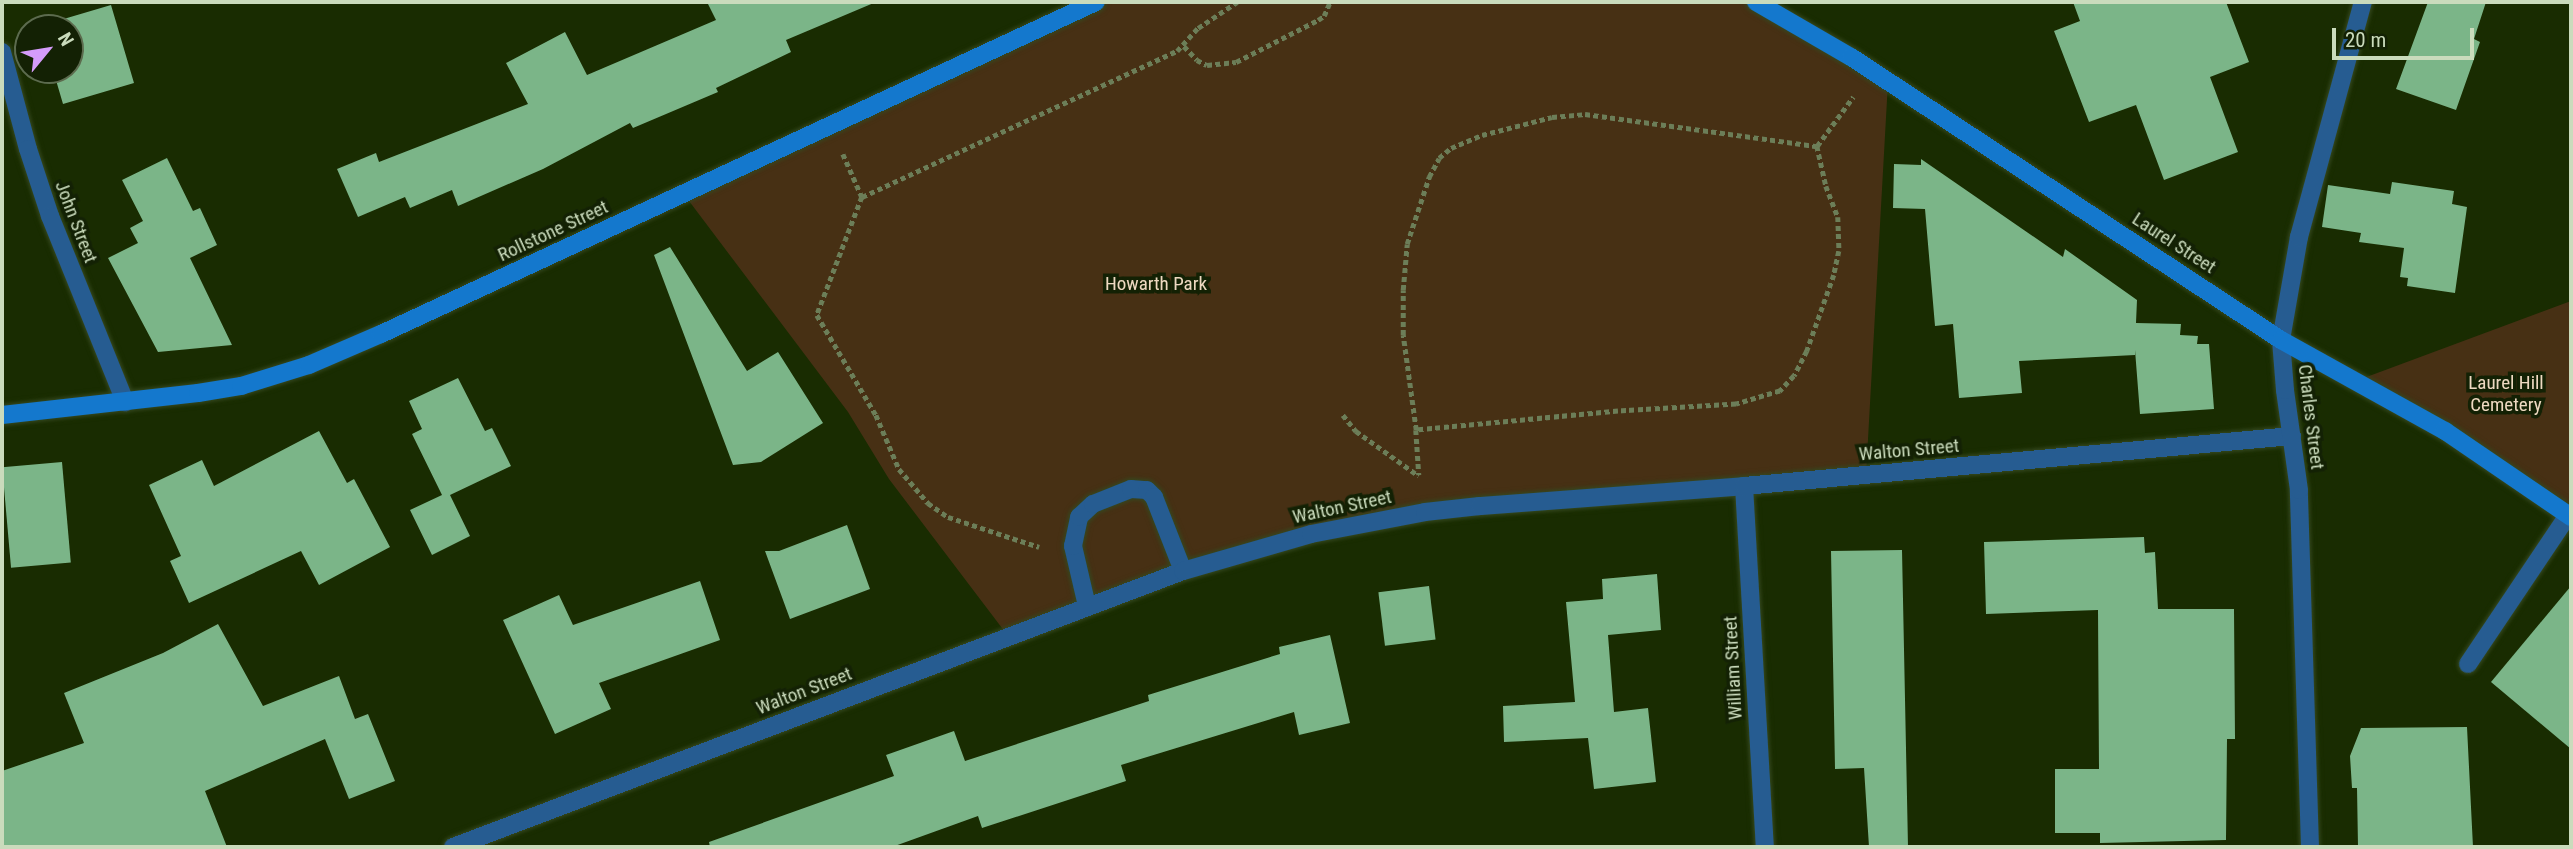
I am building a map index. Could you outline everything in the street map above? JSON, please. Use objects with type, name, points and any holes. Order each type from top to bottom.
[{"type":"main road","name":"Rollstone Street","points":[[2,415],[241,386],[341,352],[1096,2]]},
{"type":"main road","name":"Laurel Street","points":[[1755,2],[1851,57],[2281,340],[2445,431],[2570,516]]},
{"type":"street","name":"Charles Street","points":[[2310,847],[2299,490],[2281,340],[2298,237],[2363,2]]},
{"type":"street","name":"John Street","points":[[2,52],[50,216],[125,402]]},
{"type":"street","name":"Walton Street","points":[[453,847],[1087,606],[1183,571],[1298,537],[1425,512],[2292,436]]},
{"type":"street","name":"William Street","points":[[1744,486],[1765,847]]},
{"type":"street","points":[[1087,606],[1073,546],[1075,528],[1084,509],[1130,489],[1140,488],[1154,497],[1183,571]]},
{"type":"street","points":[[2469,664],[2570,516]]},
{"type":"path","points":[[862,197],[1184,46],[1198,28],[1237,2]]},
{"type":"path","points":[[1184,46],[1207,65],[1236,62],[1318,20],[1324,16],[1330,2]]},
{"type":"path","points":[[1416,430],[1618,411],[1737,404],[1780,390],[1794,376],[1807,351],[1834,275],[1839,251],[1838,217],[1826,186],[1817,146],[1848,103]]},
{"type":"path","points":[[1425,512],[1404,335],[1407,244],[1429,177],[1439,158],[1451,148],[1482,135],[1552,117],[1585,114],[1817,146]]},
{"type":"path","points":[[831,124],[862,197],[817,315],[877,415],[900,469],[928,503],[948,517],[1037,547],[1073,546]]},
{"type":"path","points":[[1343,415],[1356,431],[1419,476]]},
{"type":"green space","name":"Howarth Park","points":[[1096,2],[1756,2],[1888,82],[1866,475],[1480,506],[1311,534],[1008,636],[889,479],[848,412],[683,193]]},
{"type":"green space","name":"Laurel Hill Cemetery","points":[[2571,301],[2571,517],[2353,382]]},
{"type":"building","points":[[707,2],[876,2],[786,40],[791,52],[716,88],[718,92],[633,128],[630,123],[543,169],[458,206],[452,190],[410,208],[405,197],[358,217],[337,169],[376,153],[379,162],[528,104],[506,63],[565,32],[587,75],[716,20]]},
{"type":"building","points":[[2073,2],[2226,2],[2249,62],[2210,77],[2238,152],[2164,180],[2136,105],[2089,122],[2054,31],[2080,21]]},
{"type":"building","points":[[2428,2],[2486,2],[2474,39],[2480,42],[2456,110],[2396,89]]},
{"type":"building","points":[[111,5],[134,83],[63,104],[57,84],[84,84],[84,14],[81,14]]},
{"type":"building","points":[[167,158],[193,211],[200,208],[217,245],[190,258],[232,345],[158,352],[108,258],[138,243],[130,228],[143,221],[122,180]]},
{"type":"building","points":[[1921,159],[2063,257],[2065,249],[2137,300],[2136,323],[2181,324],[2180,335],[2198,336],[2197,344],[2209,344],[2214,409],[2140,414],[2135,350],[2135,355],[2019,361],[2022,393],[1959,398],[1953,324],[1935,326],[1925,209],[1893,208],[1894,164],[1921,165]]},
{"type":"building","points":[[2392,182],[2454,191],[2452,204],[2467,207],[2455,293],[2407,286],[2408,278],[2400,277],[2404,248],[2359,242],[2361,233],[2322,227],[2328,185],[2390,194]]},
{"type":"building","points":[[670,247],[747,371],[778,352],[823,423],[761,462],[733,465],[654,255]]},
{"type":"building","points":[[458,378],[485,431],[492,428],[511,466],[450,495],[470,536],[432,555],[410,510],[442,495],[412,434],[422,429],[409,401]]},
{"type":"building","points":[[319,431],[347,483],[354,479],[390,547],[319,585],[301,551],[189,603],[170,561],[181,556],[149,485],[202,460],[214,486]]},
{"type":"building","points":[[62,462],[71,563],[11,568],[2,467]]},
{"type":"building","points":[[847,525],[870,589],[790,619],[765,551],[779,551]]},
{"type":"building","points":[[2144,537],[2145,553],[2155,552],[2158,609],[2234,609],[2235,739],[2227,739],[2226,840],[2100,843],[2100,833],[2055,833],[2055,769],[2099,769],[2098,610],[1986,614],[1984,542]]},
{"type":"building","points":[[1902,550],[1908,847],[1869,847],[1864,768],[1835,769],[1831,551]]},
{"type":"building","points":[[1657,574],[1661,630],[1608,635],[1614,712],[1648,708],[1656,782],[1594,789],[1588,738],[1504,742],[1503,706],[1575,702],[1566,602],[1603,599],[1602,579]]},
{"type":"building","points":[[700,581],[720,640],[599,683],[611,709],[555,734],[503,620],[559,595],[573,625]]},
{"type":"building","points":[[1429,586],[1436,640],[1385,646],[1378,592]]},
{"type":"building","points":[[2571,586],[2571,749],[2491,682]]},
{"type":"building","points":[[218,624],[263,706],[339,676],[355,719],[368,714],[395,781],[349,799],[325,739],[205,791],[227,847],[2,847],[2,771],[84,743],[64,693],[163,653]]},
{"type":"building","points":[[1330,635],[1350,723],[1299,735],[1294,712],[1121,765],[1126,781],[982,828],[978,816],[892,847],[710,847],[709,842],[894,776],[886,755],[954,731],[965,761],[1149,701],[1148,695],[1280,654],[1279,647]]},
{"type":"building","points":[[2467,727],[2473,847],[2358,847],[2357,788],[2352,788],[2350,756],[2361,728]]}]
